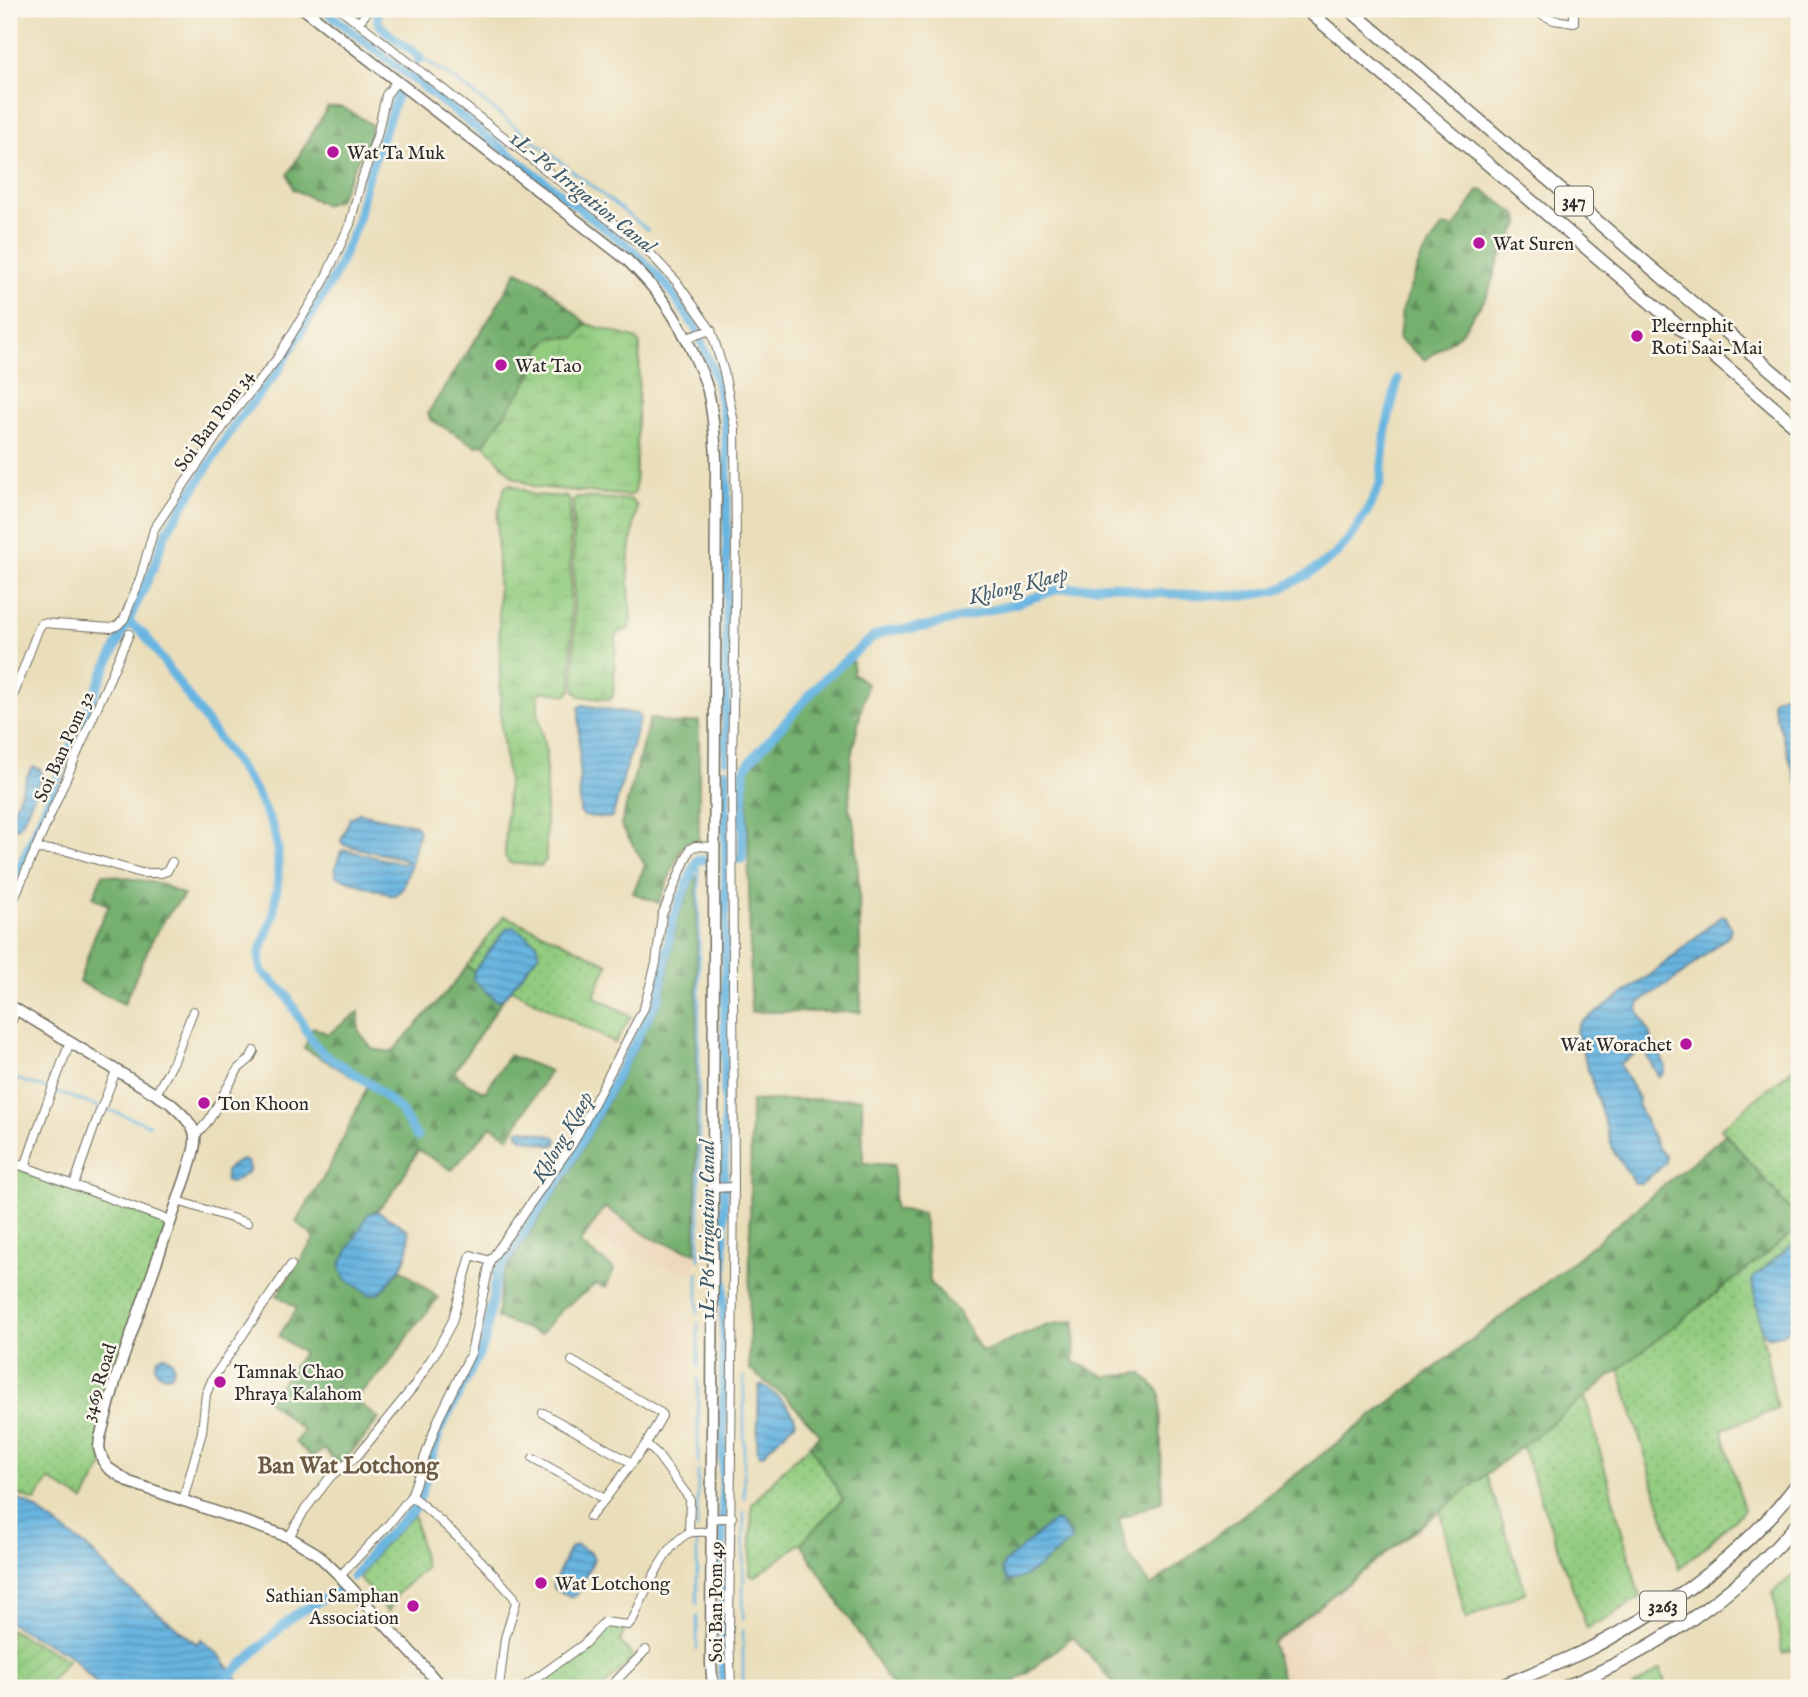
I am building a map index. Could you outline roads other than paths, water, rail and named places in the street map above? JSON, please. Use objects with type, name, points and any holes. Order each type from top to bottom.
[{"type":"main road","points":[[304,9],[626,259],[648,281],[690,337],[708,387],[716,460],[718,645],[713,847],[723,1188],[722,1518],[711,1532],[710,1664],[713,1688]]},
{"type":"main road","name":"347","points":[[1306,9],[1799,429]]},
{"type":"main road","name":"347","points":[[1349,9],[1799,394]]},
{"type":"main road","points":[[12,1007],[170,1103],[189,1120],[196,1135]]},
{"type":"main road","name":"3469 Road","points":[[196,1135],[193,1155],[178,1201],[116,1378],[100,1438],[99,1448],[103,1461],[117,1475],[143,1487],[289,1538],[311,1549],[442,1688]]},
{"type":"main road","name":"3263","points":[[1497,1688],[1590,1648],[1639,1622],[1682,1593],[1769,1519],[1799,1482]]},
{"type":"main road","name":"3263","points":[[1563,1688],[1597,1675],[1648,1648],[1697,1615],[1745,1577],[1799,1522]]},
{"type":"street","name":"Soi Ban Pom 49","points":[[341,9],[636,240],[676,281],[707,331],[724,372],[735,428],[736,548],[723,1188],[722,1518],[731,1688]]},
{"type":"street","points":[[359,22],[366,9]]},
{"type":"street","points":[[1529,9],[1554,20],[1574,23],[1574,9]]},
{"type":"street","name":"Soi Ban Pom 34","points":[[9,706],[42,624],[111,628],[124,620],[141,579],[155,529],[229,418],[276,360],[323,283],[350,224],[377,136],[386,95],[397,81]]},
{"type":"street","points":[[690,337],[707,331]]},
{"type":"street","name":"Soi Ban Pom 32","points":[[9,910],[129,634]]},
{"type":"street","points":[[718,645],[732,643]]},
{"type":"street","points":[[714,769],[732,763]]},
{"type":"street","points":[[340,1577],[389,1524],[416,1500],[438,1420],[471,1353],[489,1261],[573,1143],[644,1008],[656,963],[662,915],[690,849],[695,846],[713,847]]},
{"type":"street","points":[[35,849],[67,851],[141,873],[167,871],[173,862]]},
{"type":"street","points":[[9,1029],[12,1007]]},
{"type":"street","points":[[156,1094],[174,1061],[193,1011]]},
{"type":"street","points":[[24,1167],[70,1042]]},
{"type":"street","points":[[196,1135],[209,1120],[238,1069],[250,1059],[254,1051]]},
{"type":"street","points":[[74,1185],[116,1071]]},
{"type":"street","points":[[9,1161],[171,1221]]},
{"type":"street","points":[[178,1201],[247,1223]]},
{"type":"street","points":[[289,1538],[304,1511],[331,1476],[358,1455],[414,1385],[437,1350],[452,1322],[471,1255],[489,1261]]},
{"type":"street","points":[[183,1500],[202,1432],[206,1394],[213,1378],[291,1265]]},
{"type":"street","points":[[572,1361],[660,1413],[661,1419],[646,1444],[590,1517]]},
{"type":"street","points":[[543,1413],[632,1463]]},
{"type":"street","points":[[646,1444],[656,1453],[690,1499],[689,1533]]},
{"type":"street","points":[[533,1458],[606,1499]]},
{"type":"street","points":[[416,1500],[471,1549],[514,1597],[516,1602],[505,1638],[499,1688]]},
{"type":"street","points":[[523,1688],[584,1644],[604,1622],[628,1625],[658,1566],[672,1547],[689,1533],[711,1532]]},
{"type":"street","points":[[609,1688],[646,1650]]},
{"type":"water","points":[[1799,690],[1799,783],[1772,703],[1774,698]]},
{"type":"water","points":[[582,705],[637,714],[640,717],[610,818],[584,816],[580,812],[579,708]]},
{"type":"water","points":[[34,767],[41,770],[42,777],[21,825],[17,828],[10,824],[9,820],[30,770]]},
{"type":"water","points":[[359,813],[415,825],[419,830],[402,890],[393,896],[336,876],[335,869],[341,851],[403,864],[407,861],[344,845],[341,841],[350,818]]},
{"type":"water","points":[[1721,916],[1725,916],[1731,929],[1729,935],[1681,975],[1639,1003],[1638,1010],[1665,1065],[1664,1073],[1659,1077],[1643,1049],[1619,1064],[1639,1099],[1638,1106],[1658,1148],[1666,1157],[1666,1163],[1642,1183],[1635,1183],[1614,1152],[1576,1031],[1579,1024],[1653,973]]},
{"type":"water","points":[[514,927],[537,943],[539,953],[504,998],[497,1001],[473,980],[474,971],[507,928]]},
{"type":"water","points":[[519,1130],[555,1137],[556,1144],[552,1146],[522,1138],[518,1134]]},
{"type":"water","points":[[242,1160],[247,1162],[250,1168],[248,1172],[232,1183],[226,1182],[229,1168]]},
{"type":"water","points":[[377,1211],[408,1230],[409,1240],[402,1265],[380,1293],[370,1295],[345,1278],[340,1265],[368,1214]]},
{"type":"water","points":[[1799,1239],[1799,1319],[1784,1333],[1769,1337],[1762,1330],[1752,1282],[1754,1277]]},
{"type":"water","points":[[164,1355],[172,1361],[174,1368],[171,1375],[165,1376],[157,1372],[155,1366],[158,1358]]},
{"type":"water","points":[[762,1385],[787,1406],[796,1422],[759,1455],[759,1386]]},
{"type":"water","points":[[9,1497],[29,1504],[89,1549],[120,1582],[197,1644],[201,1639],[220,1656],[244,1688],[100,1688],[66,1653],[9,1623]]},
{"type":"water","points":[[1053,1521],[1059,1522],[1071,1537],[1070,1542],[1032,1572],[1008,1581],[1002,1570],[1004,1563]]},
{"type":"water","points":[[576,1545],[591,1553],[594,1559],[577,1595],[572,1597],[555,1589],[553,1584],[570,1548]]},
{"type":"waterway","name":"1L-P6 Irrigation Canal","points":[[323,9],[633,250],[667,286],[697,330],[715,376],[725,420],[726,759]]},
{"type":"waterway","points":[[377,9],[378,23],[420,57],[418,60]]},
{"type":"waterway","points":[[420,57],[457,81],[648,230]]},
{"type":"waterway","points":[[9,892],[98,685],[153,569],[165,534],[237,421],[276,374],[334,277],[357,223],[366,182],[398,94]]},
{"type":"waterway","name":"Khlong Klaep","points":[[738,859],[742,859],[744,771],[825,678],[873,637],[888,631],[925,627],[1014,604],[1059,589],[1114,585],[1147,593],[1244,596],[1276,591],[1307,575],[1334,556],[1353,534],[1380,484],[1386,428],[1398,379]]},
{"type":"waterway","points":[[128,622],[144,634],[254,789],[273,827],[278,848],[278,880],[273,916],[259,955],[261,971],[286,994],[312,1041],[324,1054],[372,1085],[400,1110],[417,1137]]},
{"type":"waterway","name":"1L-P6 Irrigation Canal","points":[[724,1688],[726,771]]},
{"type":"waterway","points":[[697,860],[699,1260]]},
{"type":"waterway","name":"Khlong Klaep","points":[[440,1430],[484,1345],[497,1273],[566,1170],[659,997],[673,918],[697,860],[703,860]]},
{"type":"waterway","points":[[9,1077],[48,1089]]},
{"type":"waterway","points":[[54,1091],[99,1107]]},
{"type":"waterway","points":[[104,1108],[150,1125]]},
{"type":"waterway","points":[[698,1273],[698,1313]]},
{"type":"waterway","points":[[698,1323],[698,1366]]},
{"type":"waterway","points":[[744,1376],[744,1499]]},
{"type":"waterway","points":[[698,1379],[698,1463]]},
{"type":"waterway","name":"Khlong Klaep","points":[[353,1577],[378,1544],[414,1509],[421,1495],[438,1437]]},
{"type":"waterway","points":[[697,1529],[698,1471]]},
{"type":"waterway","points":[[743,1620],[744,1512]]},
{"type":"waterway","points":[[697,1539],[697,1604]]},
{"type":"waterway","name":"Khlong Klaep","points":[[217,1688],[293,1616],[341,1589]]},
{"type":"waterway","points":[[697,1616],[697,1649]]},
{"type":"waterway","points":[[743,1630],[743,1683]]},
{"type":"place","name":"Wat Ta Muk","points":[[333,152]]},
{"type":"place","name":"Wat Suren","points":[[1479,243]]},
{"type":"place","name":"Pleernphit Roti Saai-Mai","points":[[1637,336]]},
{"type":"place","name":"Wat Tao","points":[[501,365]]},
{"type":"place","name":"Wat Worachet","points":[[1686,1044]]},
{"type":"place","name":"Ton Khoon","points":[[204,1103]]},
{"type":"place","name":"Tamnak Chao Phraya Kalahom","points":[[220,1382]]},
{"type":"place","name":"Wat Lotchong","points":[[541,1583]]},
{"type":"place","name":"Sathian Samphan Association","points":[[413,1606]]},
{"type":"district","name":"Ban Wat Lotchong","points":[[348,1465]]}]
